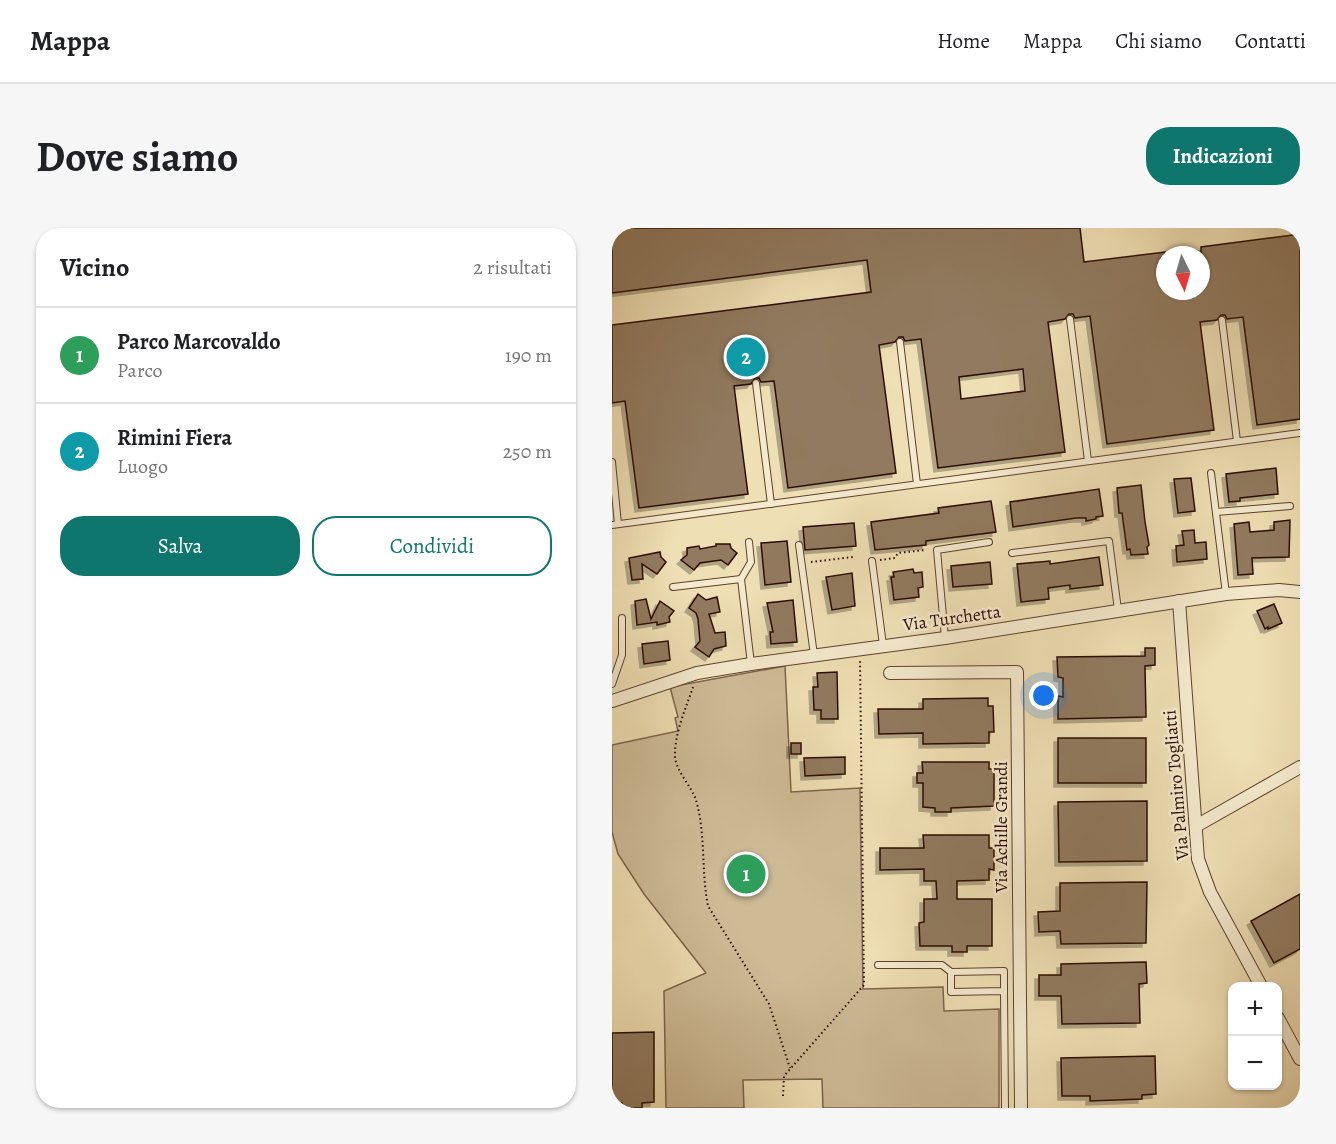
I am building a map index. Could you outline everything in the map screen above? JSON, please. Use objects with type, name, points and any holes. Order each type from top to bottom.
[{"type":"street","name":"Via Turchetta","points":[[612,701],[697,673],[751,664],[945,638],[1226,594],[1279,590],[1300,592]]},
{"type":"street","name":"Via Palmiro Togliatti","points":[[1179,602],[1198,859],[1210,892],[1258,982]]},
{"type":"street","name":"Via Achille Grandi","points":[[890,673],[1017,672],[1021,1108]]},
{"type":"street","points":[[1196,826],[1300,767]]},
{"type":"street","points":[[1282,1025],[1300,1059]]},
{"type":"lane","points":[[1070,319],[1088,461]]},
{"type":"lane","points":[[1222,320],[1237,441]]},
{"type":"lane","points":[[900,342],[917,484]]},
{"type":"lane","points":[[756,383],[771,504]]},
{"type":"lane","points":[[612,462],[615,525],[1300,433]]},
{"type":"lane","points":[[1211,473],[1226,594]]},
{"type":"lane","points":[[1216,512],[1290,506]]},
{"type":"lane","points":[[1012,553],[1109,541],[1118,611]]},
{"type":"lane","points":[[749,542],[751,562],[741,579],[751,664]]},
{"type":"lane","points":[[945,638],[937,550],[989,542]]},
{"type":"lane","points":[[799,545],[814,655]]},
{"type":"lane","points":[[872,561],[883,645]]},
{"type":"lane","points":[[674,587],[741,579]]},
{"type":"lane","points":[[612,684],[622,655],[622,618]]},
{"type":"lane","points":[[878,965],[942,965],[951,972],[1004,971],[1005,1108]]},
{"type":"lane","points":[[951,972],[951,992],[1004,991]]},
{"type":"lane","points":[[1004,980],[1020,980]]},
{"type":"path","points":[[872,561],[895,558],[898,553],[925,550]]},
{"type":"path","points":[[803,571],[809,568],[810,562],[853,557]]},
{"type":"path","points":[[783,1096],[784,1076],[864,985],[860,649]]},
{"type":"path","points":[[697,673],[681,723],[674,756],[696,799],[702,841],[704,889],[708,906],[769,1004],[790,1068]]},
{"type":"shaded area","points":[[785,666],[791,792],[860,788],[863,989],[943,987],[944,1011],[999,1009],[999,1108],[823,1108],[822,1079],[743,1080],[744,1108],[666,1108],[664,991],[706,973],[644,894],[618,854],[612,832],[612,745],[678,731],[675,718],[678,717],[670,687]]},
{"type":"building","points":[[612,228],[1080,228],[1084,262],[1156,253],[1156,300],[1210,300],[1209,246],[1300,234],[1300,419],[1257,425],[1243,317],[1227,319],[1225,315],[1221,315],[1217,320],[1200,322],[1214,430],[1107,444],[1090,316],[1075,318],[1073,314],[1069,314],[1065,319],[1048,322],[1065,452],[938,468],[921,339],[905,341],[903,337],[899,337],[895,342],[879,345],[896,473],[788,488],[774,381],[761,382],[759,378],[755,378],[751,384],[734,386],[748,494],[639,508],[625,401],[612,403],[612,325],[871,292],[867,260],[612,293]],"holes":[[[1023,369],[1025,391],[961,399],[959,377]]]},
{"type":"building","points":[[1276,468],[1278,494],[1240,498],[1240,501],[1229,502],[1226,474]]},
{"type":"building","points":[[1191,478],[1195,511],[1178,513],[1174,479]]},
{"type":"building","points":[[1141,485],[1149,545],[1148,554],[1131,555],[1130,549],[1127,550],[1122,513],[1119,513],[1117,488]]},
{"type":"building","points":[[1099,489],[1103,516],[1086,521],[1086,518],[1076,518],[1013,527],[1010,502]]},
{"type":"building","points":[[991,501],[996,532],[926,541],[926,545],[875,550],[871,522],[939,513],[938,508]]},
{"type":"building","points":[[1290,520],[1289,557],[1252,558],[1253,574],[1238,575],[1234,524],[1249,522],[1250,532],[1274,530],[1274,522]]},
{"type":"building","points":[[854,523],[856,546],[805,550],[803,527]]},
{"type":"building","points":[[1194,530],[1195,543],[1206,542],[1207,559],[1177,562],[1176,546],[1184,545],[1182,531]]},
{"type":"building","points":[[787,541],[791,582],[765,585],[761,543]]},
{"type":"building","points":[[716,544],[730,544],[737,553],[728,565],[721,560],[700,563],[694,570],[681,560],[687,555],[687,548],[699,546],[700,549],[716,546]]},
{"type":"building","points":[[660,552],[666,562],[657,574],[642,564],[643,579],[632,580],[629,558]]},
{"type":"building","points":[[1099,557],[1103,585],[1070,589],[1070,585],[1048,588],[1049,599],[1021,602],[1017,564],[1050,561],[1050,564]]},
{"type":"building","points":[[990,562],[992,584],[953,587],[951,566]]},
{"type":"building","points":[[913,569],[914,573],[922,572],[923,587],[918,588],[919,597],[894,600],[891,577],[894,577],[893,572]]},
{"type":"building","points":[[852,573],[855,606],[832,610],[826,577]]},
{"type":"building","points":[[698,594],[706,600],[717,597],[720,612],[709,614],[715,633],[725,632],[726,646],[714,649],[709,657],[695,647],[700,641],[698,619],[696,613],[689,608]]},
{"type":"building","points":[[646,599],[651,619],[660,601],[674,611],[669,617],[670,622],[657,625],[657,622],[637,625],[635,601]]},
{"type":"building","points":[[793,600],[797,642],[771,644],[770,632],[773,632],[767,603]]},
{"type":"building","points":[[1274,604],[1282,623],[1265,629],[1257,611]]},
{"type":"building","points":[[668,641],[670,660],[644,664],[642,644]]},
{"type":"building","points":[[1145,648],[1155,648],[1155,665],[1145,666],[1146,717],[1058,719],[1058,696],[1063,697],[1063,678],[1058,677],[1057,657],[1145,656]]},
{"type":"building","points":[[837,672],[838,719],[821,719],[821,710],[814,710],[813,687],[818,687],[817,673]]},
{"type":"building","points":[[988,698],[988,706],[993,706],[994,732],[989,732],[989,743],[923,744],[923,733],[879,734],[878,709],[923,709],[923,699]]},
{"type":"building","points":[[1058,738],[1146,738],[1146,783],[1058,783]]},
{"type":"building","points":[[791,743],[801,743],[801,754],[791,754]]},
{"type":"building","points":[[845,757],[845,774],[805,776],[804,758]]},
{"type":"building","points":[[922,762],[989,762],[989,769],[994,769],[994,806],[951,808],[951,812],[935,812],[935,808],[923,807],[923,783],[917,783],[917,773],[923,773]]},
{"type":"building","points":[[1147,801],[1147,861],[1059,862],[1058,802]]},
{"type":"building","points":[[923,835],[989,835],[989,848],[994,848],[994,870],[989,869],[989,880],[957,881],[957,899],[992,899],[992,946],[967,946],[967,952],[952,952],[952,946],[920,946],[919,923],[924,922],[924,899],[937,899],[936,881],[924,881],[924,869],[880,870],[880,848],[924,848]]},
{"type":"building","points":[[1147,882],[1146,943],[1061,944],[1060,931],[1039,932],[1038,912],[1060,911],[1060,883]]},
{"type":"building","points":[[1300,894],[1300,949],[1274,963],[1251,921]]},
{"type":"building","points":[[1146,962],[1147,983],[1139,984],[1140,1023],[1062,1024],[1061,996],[1039,996],[1039,975],[1061,975],[1061,964]]},
{"type":"building","points":[[654,1032],[654,1102],[642,1103],[642,1108],[622,1108],[622,1103],[612,1103],[612,1033]]},
{"type":"building","points":[[1155,1056],[1156,1094],[1142,1095],[1142,1099],[1090,1101],[1090,1096],[1062,1096],[1061,1058]]},
{"type":"place","name":"Rimini Fiera","points":[[746,357]]},
{"type":"place","name":"Parco Marcovaldo","points":[[746,874]]}]
